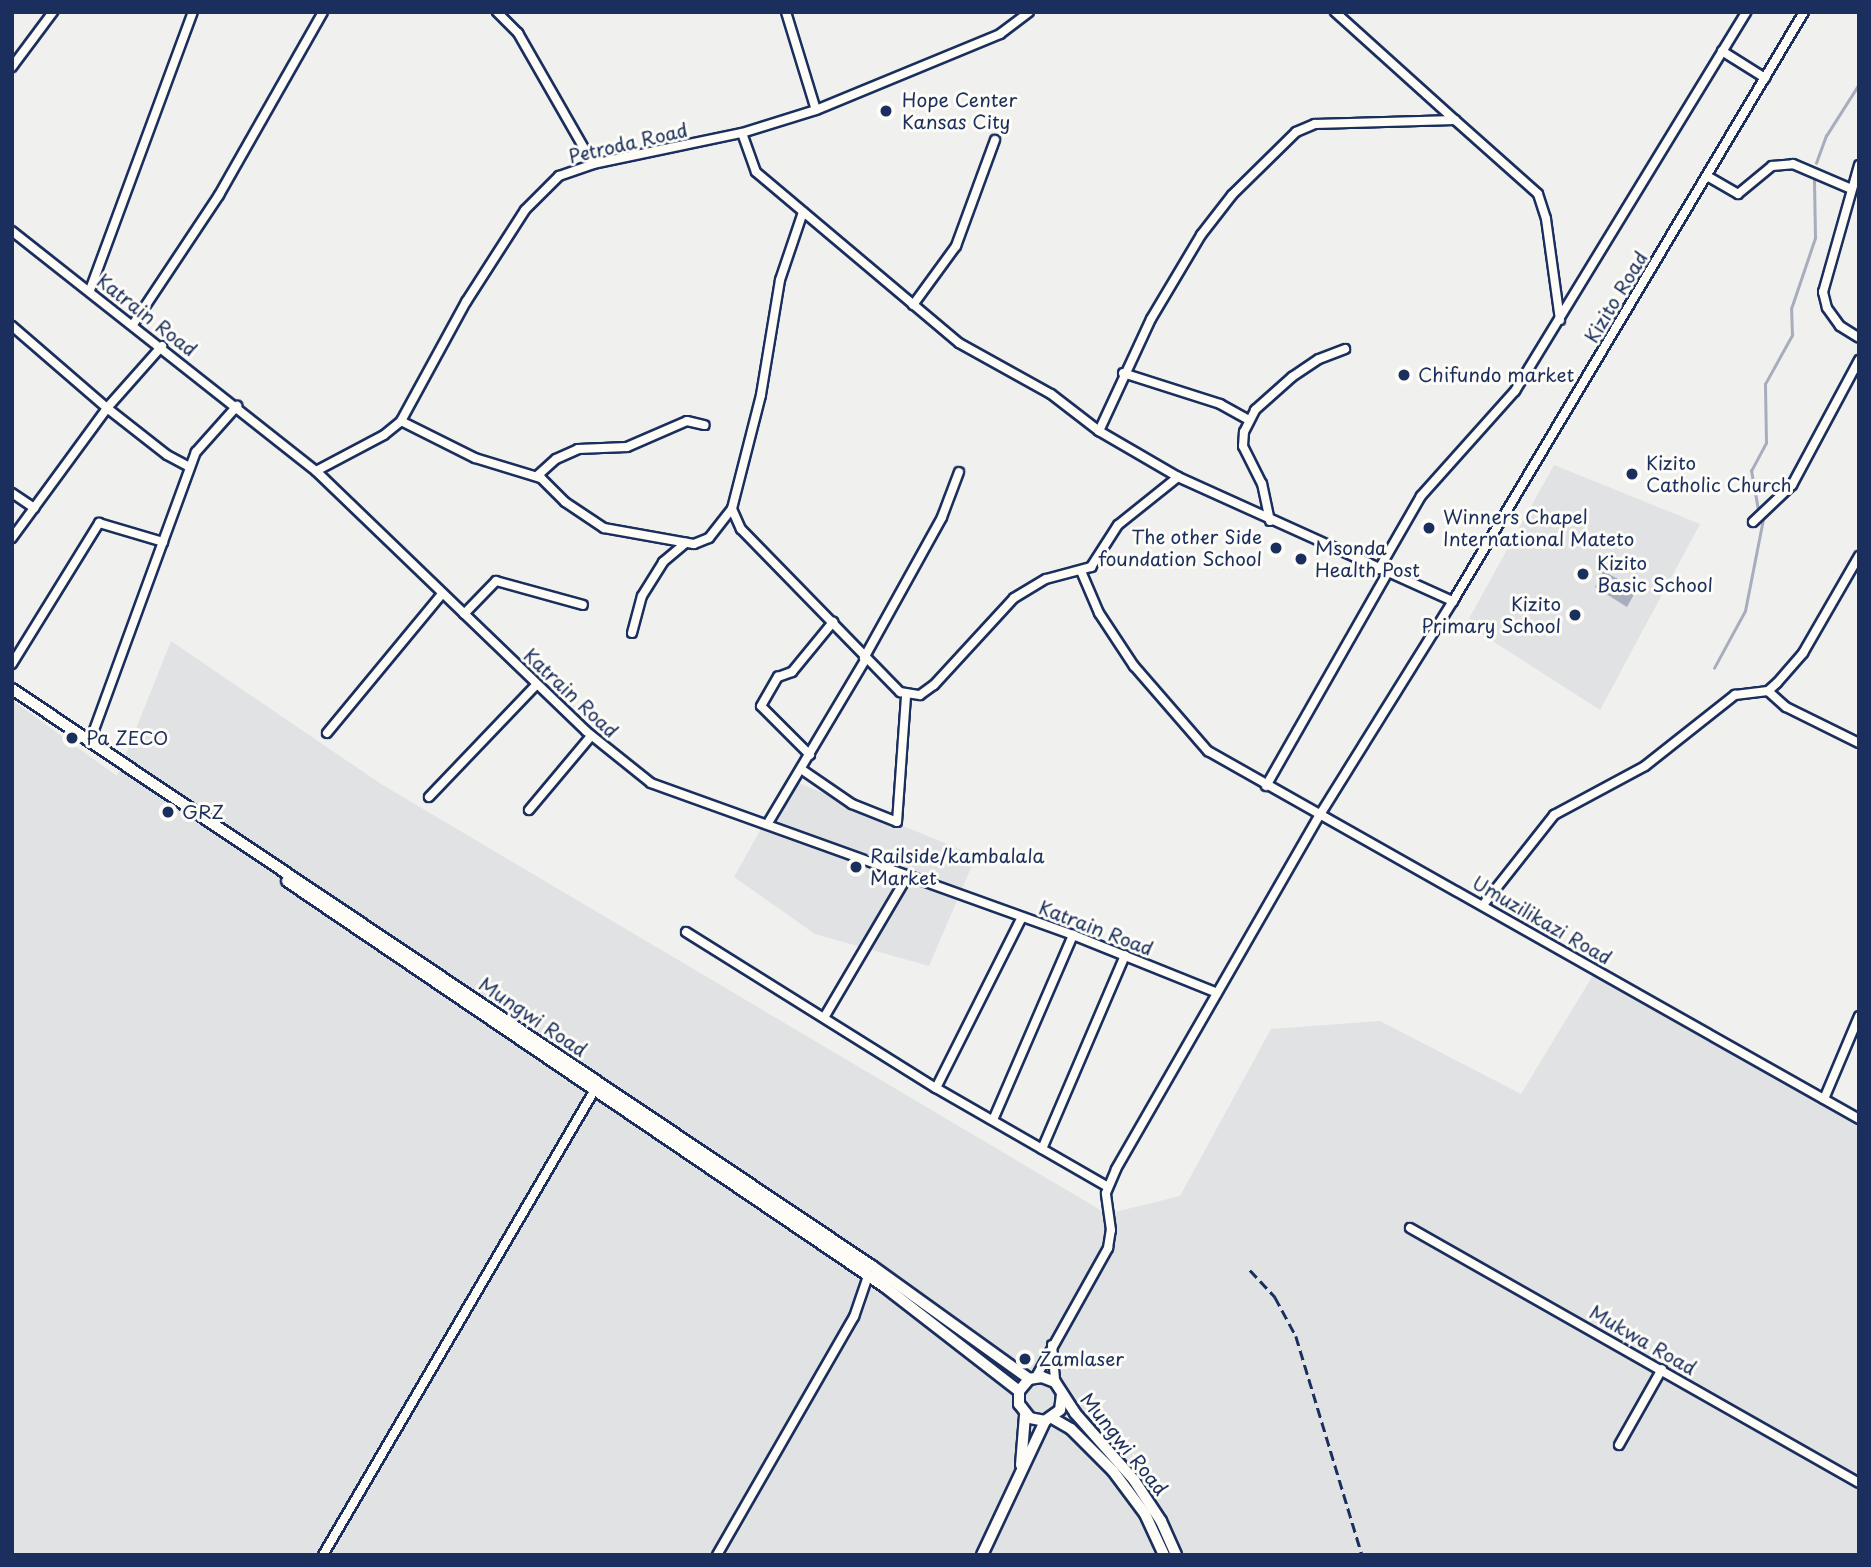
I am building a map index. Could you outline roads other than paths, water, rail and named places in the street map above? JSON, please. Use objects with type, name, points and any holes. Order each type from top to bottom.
[{"type":"main road","name":"Mungwi Road","points":[[12,689],[597,1087],[868,1276],[1019,1391]]},
{"type":"main road","name":"Mungwi Road","points":[[12,695],[597,1087],[872,1266],[1033,1378]]},
{"type":"main road","points":[[982,1555],[1020,1472],[1049,1419],[1062,1405],[1062,1394],[1055,1382],[1033,1378],[1019,1391],[1019,1404],[1025,1415],[1020,1472]]},
{"type":"main road","name":"Mungwi Road","points":[[1062,1394],[1134,1479],[1161,1521],[1176,1555]]},
{"type":"main road","points":[[1025,1415],[1049,1419]]},
{"type":"main road","name":"Mungwi Road","points":[[1049,1419],[1071,1430],[1113,1471],[1145,1514],[1164,1555]]},
{"type":"street","points":[[12,67],[53,12]]},
{"type":"street","points":[[89,290],[193,12]]},
{"type":"street","points":[[134,323],[219,195],[323,12]]},
{"type":"street","points":[[497,12],[518,33],[593,164]]},
{"type":"street","points":[[786,12],[816,110]]},
{"type":"street","name":"Petroda Road","points":[[316,471],[384,435],[401,421],[466,302],[525,210],[559,176],[593,164],[742,133],[816,110],[1000,34],[1029,12]]},
{"type":"street","points":[[1335,12],[1538,194],[1546,219],[1560,320]]},
{"type":"street","points":[[1266,786],[1384,571],[1421,496],[1500,410],[1560,320],[1746,12]]},
{"type":"street","name":"Kizito Road","points":[[1108,1187],[1321,813],[1453,601],[1804,12]]},
{"type":"street","points":[[1722,51],[1765,78]]},
{"type":"street","points":[[1099,430],[1124,373],[1179,266],[1232,195],[1296,132],[1315,124],[1455,120]]},
{"type":"street","points":[[742,133],[756,172],[959,343],[1051,394],[1099,430],[1178,477],[1270,521],[1453,601]]},
{"type":"street","points":[[913,305],[956,246],[995,140]]},
{"type":"street","points":[[1707,176],[1738,194],[1772,166],[1793,164],[1849,188]]},
{"type":"street","points":[[1859,165],[1849,188],[1823,292],[1827,308],[1840,326],[1859,338]]},
{"type":"street","points":[[401,421],[475,458],[537,476],[604,528],[686,543],[706,540],[732,509],[761,395],[780,280],[803,212]]},
{"type":"street","name":"Katrain Road","points":[[12,232],[134,323],[316,471],[591,736],[661,788],[768,823],[1073,935],[1217,993]]},
{"type":"street","points":[[12,326],[107,408],[167,455],[190,467]]},
{"type":"street","points":[[12,538],[107,408],[162,346]]},
{"type":"street","points":[[1270,521],[1262,484],[1243,446],[1249,420],[1292,377],[1319,359],[1345,348]]},
{"type":"street","points":[[1752,522],[1792,485],[1859,360]]},
{"type":"street","points":[[1124,373],[1220,404],[1249,420]]},
{"type":"street","points":[[90,741],[190,467],[202,443],[237,407]]},
{"type":"street","points":[[537,476],[556,459],[579,449],[627,447],[687,421],[705,425]]},
{"type":"street","points":[[768,823],[810,755],[844,689],[865,659],[942,517],[959,472]]},
{"type":"street","points":[[732,509],[741,528],[833,622],[865,659],[906,695],[920,695],[934,685],[1014,598],[1046,579],[1081,571],[1096,563],[1118,525],[1178,477]]},
{"type":"street","points":[[12,493],[34,508]]},
{"type":"street","points":[[12,664],[99,523],[163,542]]},
{"type":"street","points":[[632,633],[642,596],[663,562],[686,543]]},
{"type":"street","points":[[1483,905],[1553,815],[1646,766],[1735,695],[1768,691],[1803,653],[1859,556]]},
{"type":"street","name":"Umuzilikazi Road","points":[[1081,571],[1099,613],[1134,666],[1208,751],[1859,1119]]},
{"type":"street","points":[[464,614],[496,582],[583,605]]},
{"type":"street","points":[[327,733],[442,594]]},
{"type":"street","points":[[810,755],[764,710],[762,701],[778,677],[792,672],[833,622]]},
{"type":"street","points":[[429,797],[537,684]]},
{"type":"street","points":[[1768,691],[1786,707],[1859,743]]},
{"type":"street","points":[[801,769],[852,804],[897,822],[906,695]]},
{"type":"street","points":[[528,810],[591,736]]},
{"type":"street","points":[[825,1016],[908,875]]},
{"type":"street","points":[[936,1088],[1022,917]]},
{"type":"street","points":[[687,932],[936,1088],[1108,1187],[1108,1248],[1033,1378]]},
{"type":"street","points":[[993,1120],[1073,935]]},
{"type":"street","points":[[1042,1149],[1125,955]]},
{"type":"street","points":[[1824,1099],[1859,1016]]},
{"type":"street","points":[[323,1555],[597,1087]]},
{"type":"street","name":"Mukwa Road","points":[[1410,1228],[1859,1483]]},
{"type":"street","points":[[717,1555],[854,1317],[868,1276]]},
{"type":"street","points":[[1052,1342],[1055,1382]]},
{"type":"street","points":[[1619,1445],[1662,1369]]},
{"type":"water","points":[[1603,571],[1637,589],[1627,607],[1595,587]]},
{"type":"waterway","points":[[1816,163],[1826,136],[1859,84]]},
{"type":"waterway","points":[[1758,510],[1751,471],[1766,443],[1765,384],[1792,335],[1791,309],[1815,238],[1814,179]]},
{"type":"waterway","points":[[1714,668],[1745,611],[1763,519]]},
{"type":"railway","points":[[1250,1270],[1275,1297],[1296,1336],[1362,1555]]},
{"type":"place","name":"Hope Center Kansas City","points":[[886,111]]},
{"type":"place","name":"Chifundo market","points":[[1404,375]]},
{"type":"place","name":"Kizito Catholic Church","points":[[1632,474]]},
{"type":"place","name":"Winners Chapel International Mateto","points":[[1429,528]]},
{"type":"place","name":"The other Side foundation School","points":[[1276,548]]},
{"type":"place","name":"Msonda Health Post","points":[[1301,559]]},
{"type":"place","name":"Kizito Basic School","points":[[1583,574]]},
{"type":"place","name":"Kizito Primary School","points":[[1575,615]]},
{"type":"place","name":"Pa ZECO","points":[[72,738]]},
{"type":"place","name":"GRZ","points":[[168,812]]},
{"type":"place","name":"Railside/kambalala Market","points":[[856,867]]},
{"type":"place","name":"Zamlaser","points":[[1025,1359]]}]
